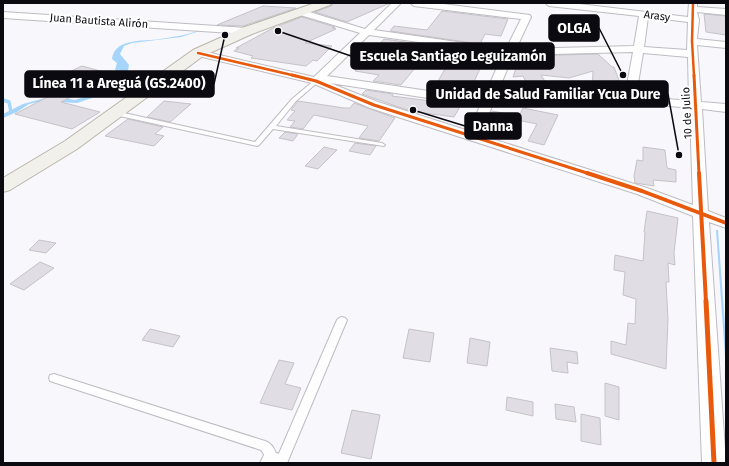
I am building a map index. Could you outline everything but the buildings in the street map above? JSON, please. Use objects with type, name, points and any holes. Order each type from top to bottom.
[{"type":"main road","points":[[3,186],[10,178],[71,145],[198,53],[247,31],[326,3]]},
{"type":"street","points":[[317,79],[398,3]]},
{"type":"street","points":[[414,3],[527,17],[509,52],[473,137]]},
{"type":"street","points":[[481,11],[488,3]]},
{"type":"street","name":"Arasy","points":[[549,3],[581,5],[644,14],[693,11],[726,12]]},
{"type":"street","name":"10 de Julio","points":[[693,11],[692,41],[714,463]]},
{"type":"street","points":[[300,12],[366,32],[509,52],[637,49],[693,54]]},
{"type":"street","points":[[630,99],[637,49],[644,14]]},
{"type":"street","name":"Juan Bautista Alirón","points":[[3,15],[247,31]]},
{"type":"street","points":[[692,41],[726,45]]},
{"type":"street","points":[[198,53],[317,79],[487,103],[630,99],[726,108]]},
{"type":"street","points":[[317,79],[374,105],[642,191],[702,218],[726,223]]},
{"type":"lane","points":[[115,113],[257,144],[294,100],[317,79]]},
{"type":"lane","points":[[271,127],[382,145]]},
{"type":"lane","points":[[275,463],[342,320]]},
{"type":"lane","points":[[54,378],[265,446],[275,463]]},
{"type":"water","points":[[203,30],[181,37],[132,43],[124,46],[120,54],[129,65],[125,86],[114,95],[95,97],[77,103],[42,101],[29,104],[17,112],[3,118],[3,114],[23,104],[53,96],[75,100],[110,89],[115,83],[117,71],[115,70],[117,63],[112,59],[114,52],[125,44],[139,41],[175,37]]},
{"type":"water","points":[[716,230],[718,230],[726,339],[726,370]]},
{"type":"waterway","points":[[3,100],[9,102],[11,112]]},
{"type":"cycle path","points":[[693,3],[692,41],[714,463]]},
{"type":"cycle path","points":[[198,53],[316,81],[374,105],[642,191],[726,223]]},
{"type":"place","name":"Escuela Santiago Leguizamón","points":[[278,31]]},
{"type":"place","name":"Línea 11 a Areguá (GS.2400)","points":[[225,35]]},
{"type":"place","name":"OLGA","points":[[623,75]]},
{"type":"place","name":"Danna","points":[[413,110]]},
{"type":"place","name":"Unidad de Salud Familiar Ycua Dure","points":[[679,155]]}]
